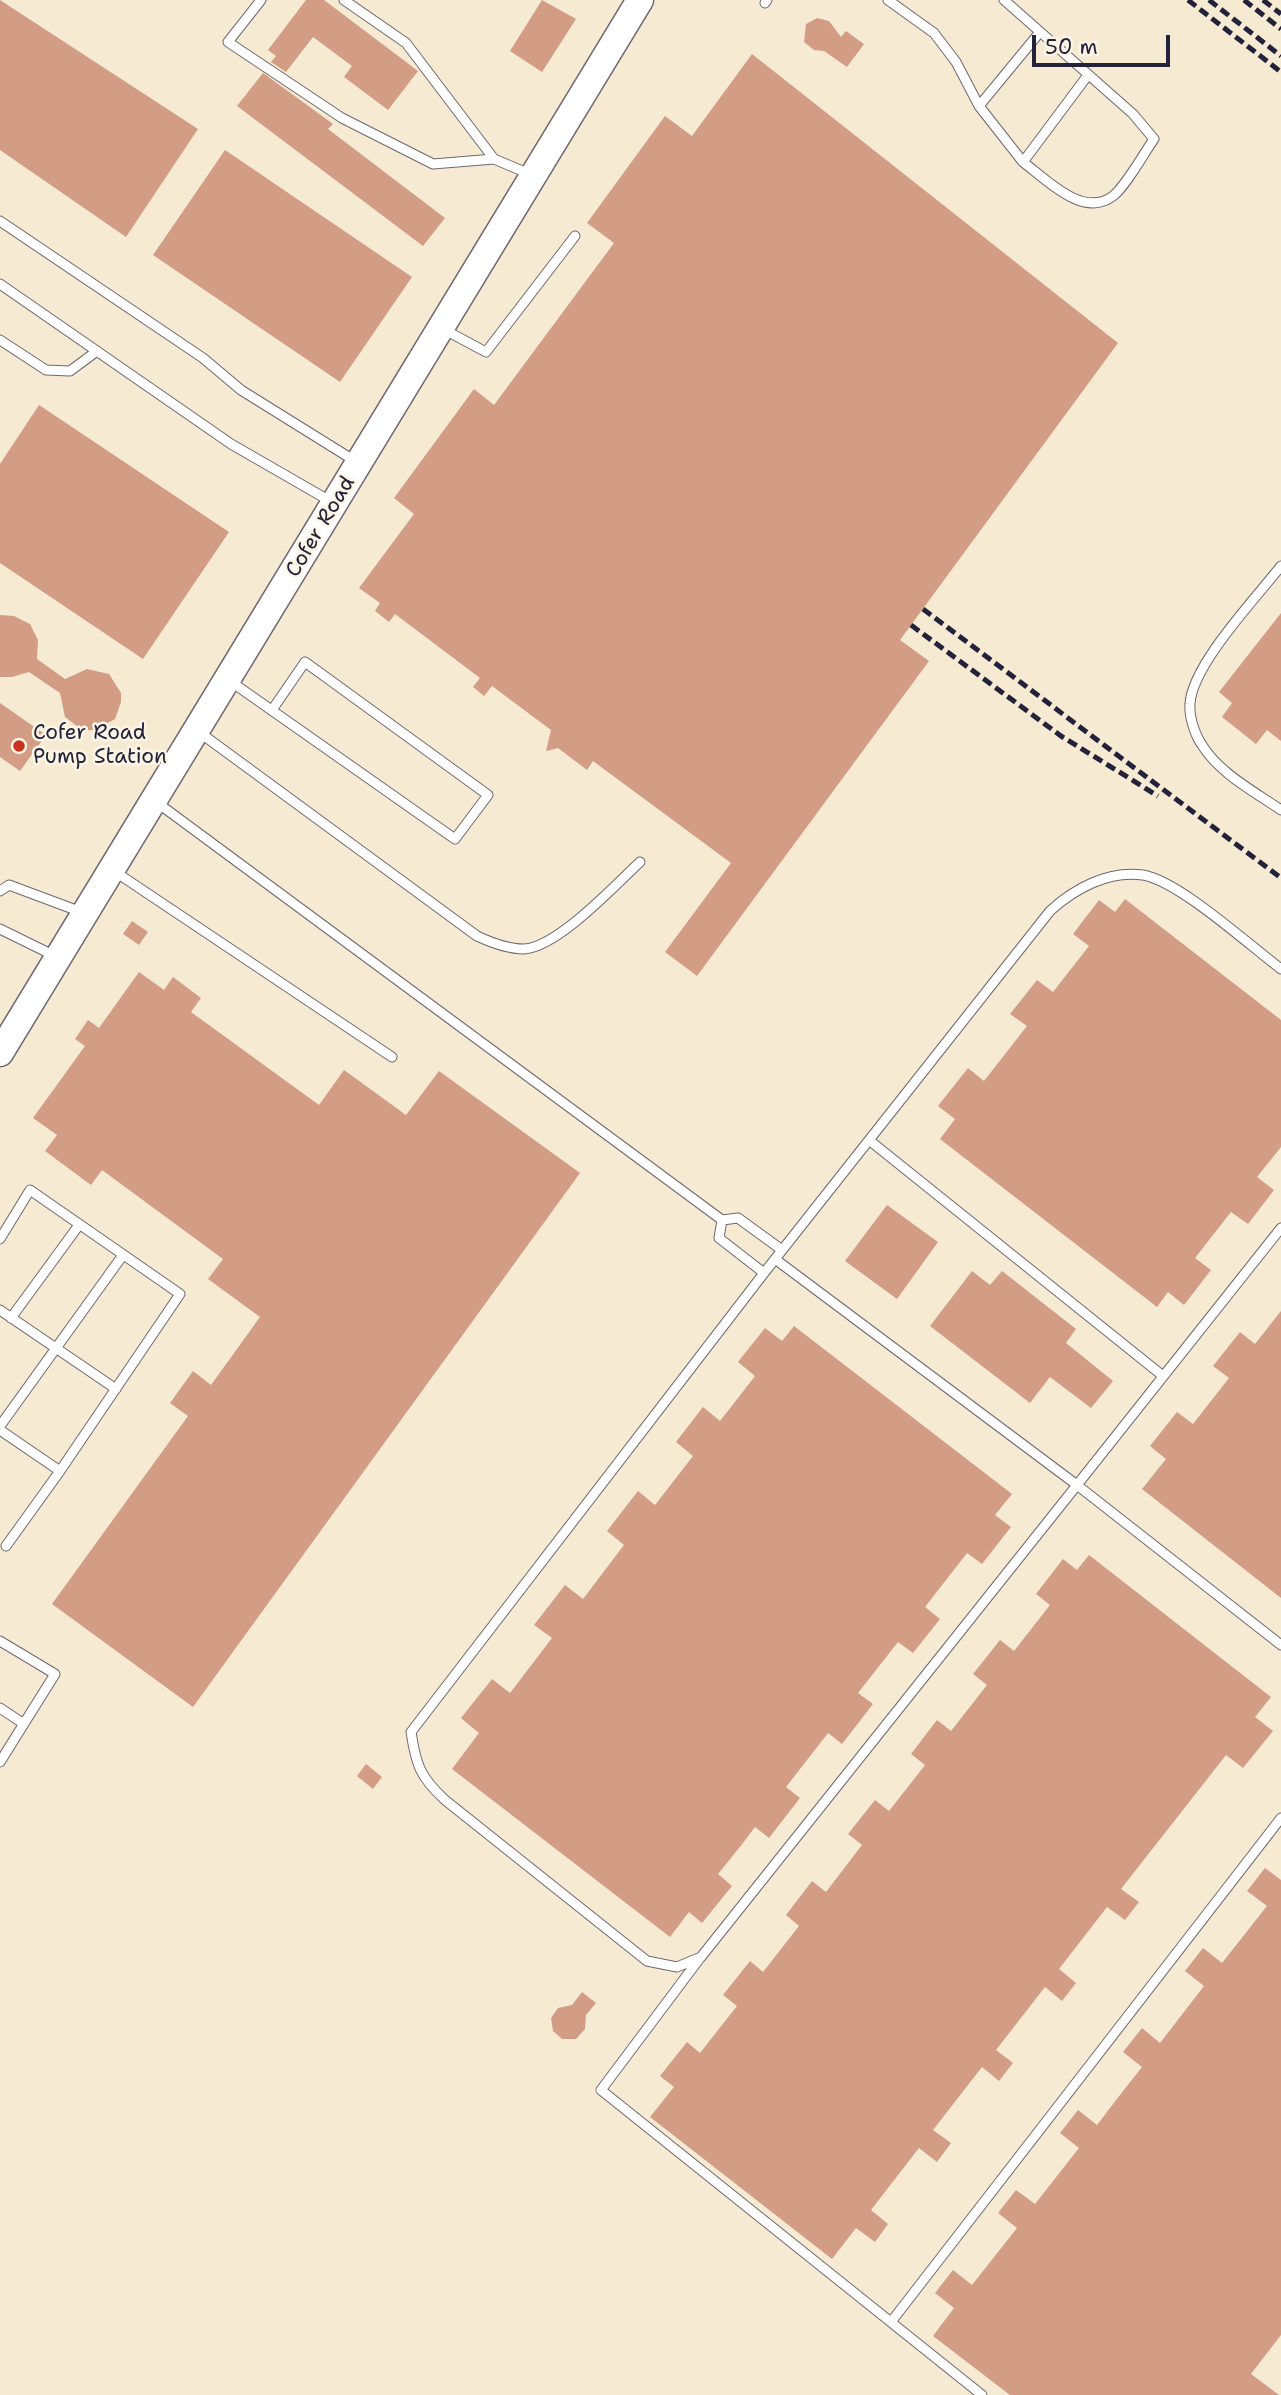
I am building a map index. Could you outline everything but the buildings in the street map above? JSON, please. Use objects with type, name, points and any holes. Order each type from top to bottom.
[{"type":"street","name":"Cofer Road","points":[[0,1052],[640,0]]},
{"type":"lane","points":[[261,0],[228,41],[342,118],[433,164],[494,159],[534,176]]},
{"type":"lane","points":[[344,0],[406,43],[494,159]]},
{"type":"lane","points":[[888,0],[934,33],[956,62],[979,106],[1023,162],[1072,198],[1092,204],[1113,196],[1154,138],[1133,114],[1004,0]]},
{"type":"lane","points":[[979,106],[1040,32]]},
{"type":"lane","points":[[1023,162],[1088,75]]},
{"type":"lane","points":[[0,221],[192,350],[242,390],[359,464]]},
{"type":"lane","points":[[441,329],[486,352],[575,236]]},
{"type":"lane","points":[[0,284],[231,444],[335,504]]},
{"type":"lane","points":[[0,340],[46,370],[70,371],[97,351]]},
{"type":"lane","points":[[1281,566],[1203,666],[1189,705],[1202,747],[1224,770],[1281,810]]},
{"type":"lane","points":[[228,680],[456,839],[488,795],[305,662],[272,710]]},
{"type":"lane","points":[[197,731],[477,936],[501,946],[526,949],[548,940],[640,862]]},
{"type":"lane","points":[[155,801],[722,1220],[738,1218],[782,1250]]},
{"type":"lane","points":[[112,870],[392,1057]]},
{"type":"lane","points":[[701,1957],[677,1968],[646,1961],[426,1783],[416,1762],[411,1732],[764,1273],[1050,911],[1088,884],[1114,876],[1142,875],[1166,883],[1281,969]]},
{"type":"lane","points":[[0,891],[9,885],[85,914]]},
{"type":"lane","points":[[0,929],[58,958]]},
{"type":"lane","points":[[869,1140],[1163,1376]]},
{"type":"lane","points":[[0,1239],[30,1190],[180,1294],[6,1546]]},
{"type":"lane","points":[[722,1220],[719,1238],[764,1273]]},
{"type":"lane","points":[[11,1318],[79,1225]]},
{"type":"lane","points":[[982,2395],[601,2090],[701,1957],[1281,1228]]},
{"type":"lane","points":[[60,1471],[0,1428],[123,1255]]},
{"type":"lane","points":[[775,1259],[1077,1485],[1281,1645]]},
{"type":"lane","points":[[0,1310],[116,1389]]},
{"type":"lane","points":[[0,1641],[55,1674],[0,1762]]},
{"type":"lane","points":[[0,1708],[24,1724]]},
{"type":"lane","points":[[891,2322],[1281,1818]]},
{"type":"railway","points":[[1188,0],[1281,72]]},
{"type":"railway","points":[[1209,0],[1281,56]]},
{"type":"railway","points":[[1244,0],[1281,29]]},
{"type":"railway","points":[[1263,0],[1281,14]]},
{"type":"railway","points":[[923,609],[1281,878]]},
{"type":"railway","points":[[911,625],[1061,736],[1158,796]]},
{"type":"place","name":"Cofer Road Pump Station","points":[[19,746]]}]
